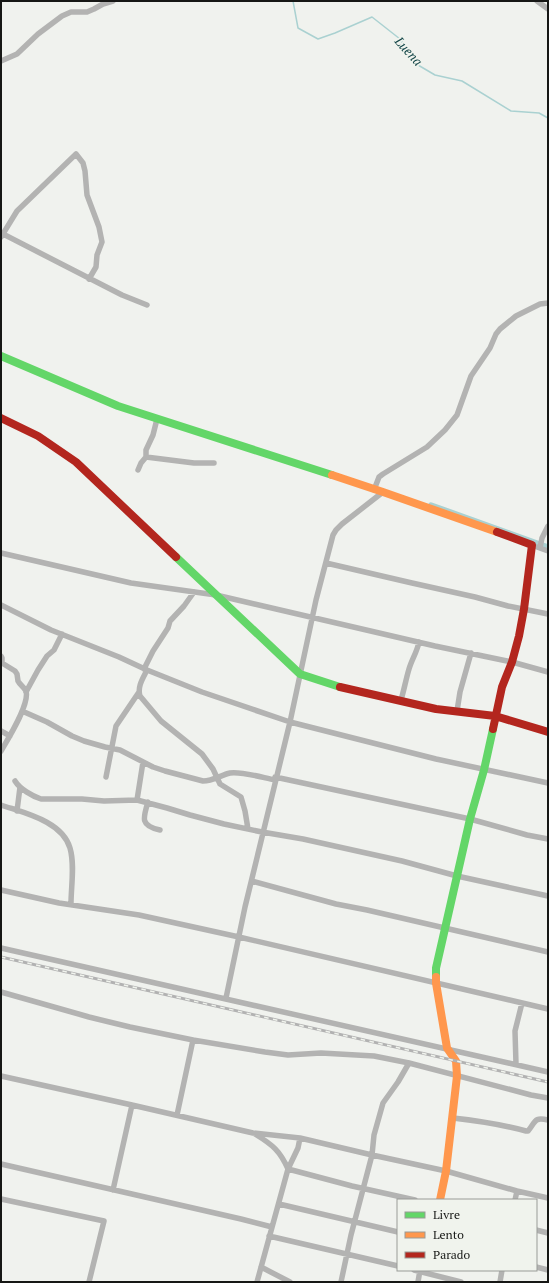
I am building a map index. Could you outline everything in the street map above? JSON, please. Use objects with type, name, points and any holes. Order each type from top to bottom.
[{"type":"street","points":[[1,61],[17,54],[38,34],[62,16],[71,12],[87,12],[113,1]]},
{"type":"street","points":[[537,1],[548,9]]},
{"type":"street","points":[[90,279],[96,267],[97,255],[102,242],[99,227],[87,195],[83,163],[76,154],[17,211],[1,234],[50,257],[90,279],[122,295],[147,305]]},
{"type":"street","points":[[374,490],[379,477],[382,474],[427,447],[449,425],[458,411],[471,376],[490,348],[496,334],[500,329],[516,316],[540,304],[548,303]]},
{"type":"street","points":[[1,356],[118,406],[383,492],[548,551]]},
{"type":"street","points":[[1,418],[38,436],[76,462],[300,674],[333,686],[436,709],[495,716],[548,732]]},
{"type":"street","points":[[138,470],[146,457],[146,450],[157,419]]},
{"type":"street","points":[[146,457],[194,463],[214,463]]},
{"type":"street","points":[[226,998],[238,937],[262,832],[290,722],[316,600],[336,530],[383,492]]},
{"type":"street","points":[[440,1199],[446,1171],[457,1076],[456,1060],[447,1048],[436,983],[436,968],[470,819],[484,770],[502,687],[512,662],[536,547],[548,526]]},
{"type":"street","points":[[1,553],[131,583],[216,596],[512,662],[548,672]]},
{"type":"street","points":[[326,563],[548,614]]},
{"type":"street","points":[[106,778],[116,726],[139,692],[153,651],[168,628],[170,621],[184,606],[194,592]]},
{"type":"street","points":[[1,605],[62,634],[119,657],[146,670],[208,694],[290,722],[436,759],[548,783]]},
{"type":"street","points":[[26,692],[38,670],[54,650],[62,634]]},
{"type":"street","points":[[401,700],[412,660],[417,652],[419,642]]},
{"type":"street","points":[[457,711],[460,692],[471,653]]},
{"type":"street","points":[[1,656],[2,663],[15,671],[18,681],[24,687],[26,692],[26,699],[22,711],[1,751]]},
{"type":"street","points":[[139,692],[145,703],[161,721],[202,754],[213,769],[220,784],[241,798],[248,829]]},
{"type":"street","points":[[22,711],[47,722],[72,736],[95,745],[120,750],[165,771],[197,780],[208,781],[234,772],[470,819],[548,839]]},
{"type":"street","points":[[1,731],[10,736]]},
{"type":"street","points":[[137,800],[143,762]]},
{"type":"street","points":[[15,781],[20,787],[35,797],[41,799],[82,798],[104,801],[137,800],[148,802],[190,815],[248,829],[402,861],[457,876],[548,896]]},
{"type":"street","points":[[17,811],[20,787]]},
{"type":"street","points":[[148,802],[143,818],[144,822],[151,827],[160,830]]},
{"type":"street","points":[[1,805],[52,825],[64,837],[68,844],[71,856],[71,904]]},
{"type":"street","points":[[252,881],[336,904],[373,911],[548,952]]},
{"type":"street","points":[[1,890],[59,903],[139,915],[548,1009]]},
{"type":"street","points":[[1,948],[548,1072]]},
{"type":"street","points":[[1,992],[89,1017],[193,1040],[288,1055],[321,1053],[374,1056],[409,1063],[531,1095],[548,1098]]},
{"type":"street","points":[[516,1064],[515,1031],[522,1003]]},
{"type":"street","points":[[177,1115],[193,1040]]},
{"type":"street","points":[[341,1282],[372,1155],[374,1135],[382,1103],[398,1082],[409,1063]]},
{"type":"street","points":[[1,1076],[253,1133],[300,1138],[446,1171],[548,1198]]},
{"type":"street","points":[[113,1190],[132,1105]]},
{"type":"street","points":[[453,1118],[495,1123],[526,1131],[528,1131],[535,1120],[548,1120]]},
{"type":"street","points":[[253,1133],[277,1149],[288,1169]]},
{"type":"street","points":[[257,1282],[288,1169],[298,1148],[300,1138]]},
{"type":"street","points":[[1,1164],[272,1227]]},
{"type":"street","points":[[288,1169],[411,1199]]},
{"type":"street","points":[[515,1199],[517,1191]]},
{"type":"street","points":[[1,1199],[104,1221],[88,1282]]},
{"type":"street","points":[[279,1204],[397,1232]]},
{"type":"street","points":[[537,1230],[548,1233]]},
{"type":"street","points":[[269,1236],[397,1266]]},
{"type":"street","points":[[261,1267],[290,1282]]},
{"type":"street","points":[[537,1267],[548,1270]]},
{"type":"street","points":[[418,1282],[418,1271],[462,1282]]},
{"type":"street","points":[[500,1282],[502,1271]]},
{"type":"waterway","name":"Luena","points":[[293,1],[298,28],[318,39],[372,17],[400,39],[418,65],[435,75],[462,81],[511,111],[539,113],[548,118]]},
{"type":"waterway","points":[[431,505],[548,547]]},
{"type":"railway","points":[[1,957],[548,1082]]},
{"type":"traffic: fast","points":[[1,356],[118,406],[332,475]]},
{"type":"traffic: fast","points":[[176,557],[300,674],[340,687]]},
{"type":"traffic: fast","points":[[436,977],[436,968],[470,819],[484,770],[493,729]]},
{"type":"traffic: slow","points":[[332,475],[497,532]]},
{"type":"traffic: slow","points":[[436,977],[447,1048],[456,1061],[457,1076],[446,1171],[440,1199]]},
{"type":"traffic: jam","points":[[1,418],[38,436],[76,462],[176,557]]},
{"type":"traffic: jam","points":[[493,729],[502,687],[512,662],[519,636],[532,545],[497,532]]},
{"type":"traffic: jam","points":[[340,687],[436,709],[495,716],[548,732]]}]
